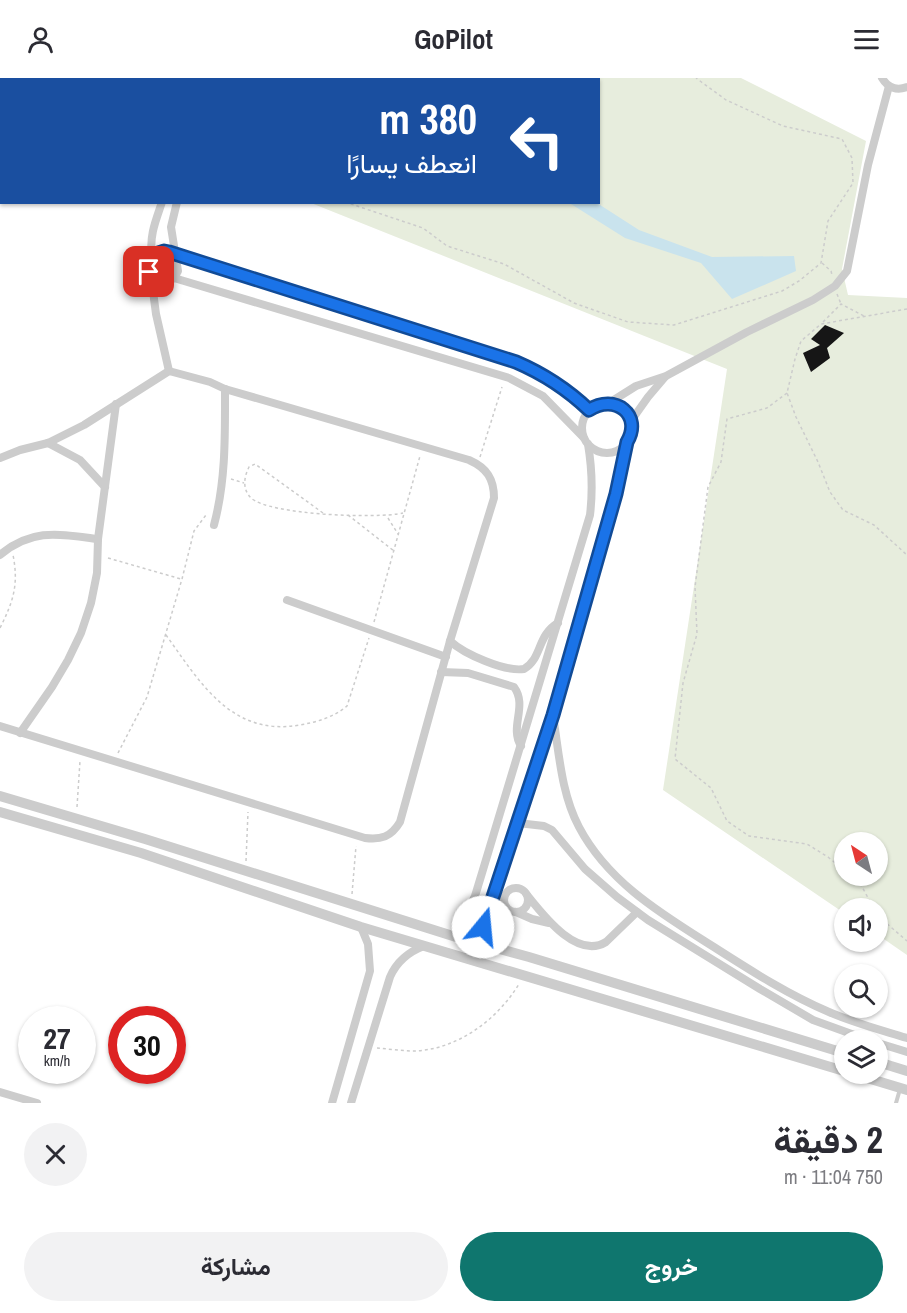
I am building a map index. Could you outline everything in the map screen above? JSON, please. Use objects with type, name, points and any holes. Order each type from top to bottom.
[{"type":"street","points":[[882,78],[889,86],[899,89],[907,87]]},
{"type":"street","points":[[609,403],[636,386],[666,376],[747,332],[813,300],[835,286],[847,271],[868,165],[889,86]]},
{"type":"street","points":[[161,204],[153,230],[152,255],[148,267],[169,371]]},
{"type":"street","points":[[174,278],[179,267],[171,227],[177,204]]},
{"type":"street","points":[[152,255],[164,251],[516,362],[538,371],[555,382],[589,410]]},
{"type":"street","points":[[151,276],[162,282],[174,278],[505,377],[543,396],[586,441],[600,452],[615,451],[627,442]]},
{"type":"street","points":[[0,458],[48,443],[84,425],[169,371],[478,464],[491,479],[494,498],[441,672],[400,822],[387,837],[376,839],[357,836],[0,726]]},
{"type":"street","points":[[631,421],[666,376]]},
{"type":"street","points":[[214,525],[224,476],[225,389]]},
{"type":"street","points":[[20,733],[52,687],[81,633],[91,603],[116,404]]},
{"type":"street","points":[[456,937],[479,884],[590,515],[593,491],[592,467],[582,423],[589,410],[598,404],[619,405],[631,421],[631,432],[616,494],[553,715],[478,944]]},
{"type":"street","points":[[48,443],[80,460],[105,487]]},
{"type":"street","points":[[0,555],[12,545],[29,537],[48,533],[98,539]]},
{"type":"street","points":[[287,600],[446,657]]},
{"type":"street","points":[[450,641],[472,655],[518,670],[528,667],[535,658],[543,637],[558,623]]},
{"type":"street","points":[[468,673],[475,665],[472,655]]},
{"type":"street","points":[[501,682],[499,673],[504,666]]},
{"type":"street","points":[[441,672],[468,673],[514,687],[521,699],[516,732],[521,746]]},
{"type":"street","points":[[553,715],[566,793],[574,816],[588,842],[632,892],[654,910],[787,992],[831,1013],[907,1038]]},
{"type":"street","points":[[0,796],[145,839],[478,944],[529,957],[834,1050]]},
{"type":"street","points":[[0,812],[141,853],[361,927],[834,1068]]},
{"type":"street","points":[[518,824],[544,826],[552,830],[585,869],[637,912],[813,1020],[841,1030]]},
{"type":"street","points":[[141,853],[145,839]]},
{"type":"street","points":[[479,884],[488,887],[496,886]]},
{"type":"street","points":[[550,923],[532,919],[506,907],[504,897],[506,893],[510,889],[520,888],[550,923],[581,944],[594,947],[606,942],[637,912]]},
{"type":"street","points":[[624,902],[632,892]]},
{"type":"street","points":[[515,912],[526,907],[527,895]]},
{"type":"street","points":[[471,904],[482,902],[488,911]]},
{"type":"street","points":[[332,1103],[370,971],[370,954],[361,927]]},
{"type":"street","points":[[351,1103],[393,971],[405,956],[424,946]]},
{"type":"street","points":[[523,975],[529,957]]},
{"type":"street","points":[[784,1003],[787,992]]},
{"type":"street","points":[[784,1053],[790,1036]]},
{"type":"street","points":[[888,1046],[907,1052]]},
{"type":"street","points":[[888,1065],[907,1071]]},
{"type":"street","points":[[887,1084],[904,1089]]},
{"type":"street","points":[[0,1092],[36,1103]]},
{"type":"lane","points":[[896,1103],[904,1089]]},
{"type":"path","points":[[351,204],[423,228],[447,246],[504,264],[574,303],[628,322],[674,325],[782,291],[821,263],[828,221],[853,183],[852,158],[842,139],[783,126],[726,100],[696,78]]},
{"type":"path","points":[[865,316],[841,304],[801,341],[787,393],[830,492],[843,510],[874,525],[907,555]]},
{"type":"path","points":[[821,324],[907,309]]},
{"type":"path","points":[[478,464],[505,377]]},
{"type":"path","points":[[787,393],[768,408],[727,419],[721,462],[708,487],[695,586],[697,634],[682,682],[675,759],[711,788],[727,821],[749,836],[807,844],[834,861]]},
{"type":"path","points":[[166,635],[202,687],[218,703],[234,714],[272,726],[293,727],[316,723],[342,710],[347,706],[371,631],[423,447]]},
{"type":"path","points":[[323,513],[254,463],[251,464],[246,473],[245,483],[247,492],[256,501],[292,511],[347,515],[388,517],[404,513]]},
{"type":"path","points":[[224,476],[245,483]]},
{"type":"path","points":[[114,761],[147,697],[194,531],[204,516],[219,506]]},
{"type":"path","points":[[347,515],[394,551]]},
{"type":"path","points":[[388,517],[398,534]]},
{"type":"path","points":[[0,628],[13,602],[17,574],[12,545]]},
{"type":"path","points":[[98,556],[182,579]]},
{"type":"path","points":[[77,809],[80,751]]},
{"type":"path","points":[[246,861],[249,802]]},
{"type":"path","points":[[352,894],[357,836]]},
{"type":"path","points":[[888,925],[907,941]]},
{"type":"path","points":[[368,1047],[414,1051],[452,1042],[469,1033],[496,1013],[511,996],[523,975]]},
{"type":"green space","points":[[600,78],[741,78],[866,141],[842,269],[848,295],[907,298],[907,955],[888,942],[888,898],[834,898],[834,906],[663,790],[727,369],[314,204],[600,204]]},
{"type":"water","points":[[571,204],[599,204],[639,230],[712,257],[794,256],[796,271],[732,299],[701,263],[625,238]]},
{"type":"building","points":[[825,325],[844,333],[827,348],[830,358],[811,372],[803,353],[820,345],[811,339]]},
{"type":"route","points":[[149,272],[148,267],[152,255],[164,251],[169,252],[516,362],[538,371],[555,382],[589,410],[598,404],[619,405],[631,421],[631,432],[616,494],[553,715],[483,927]]}]
